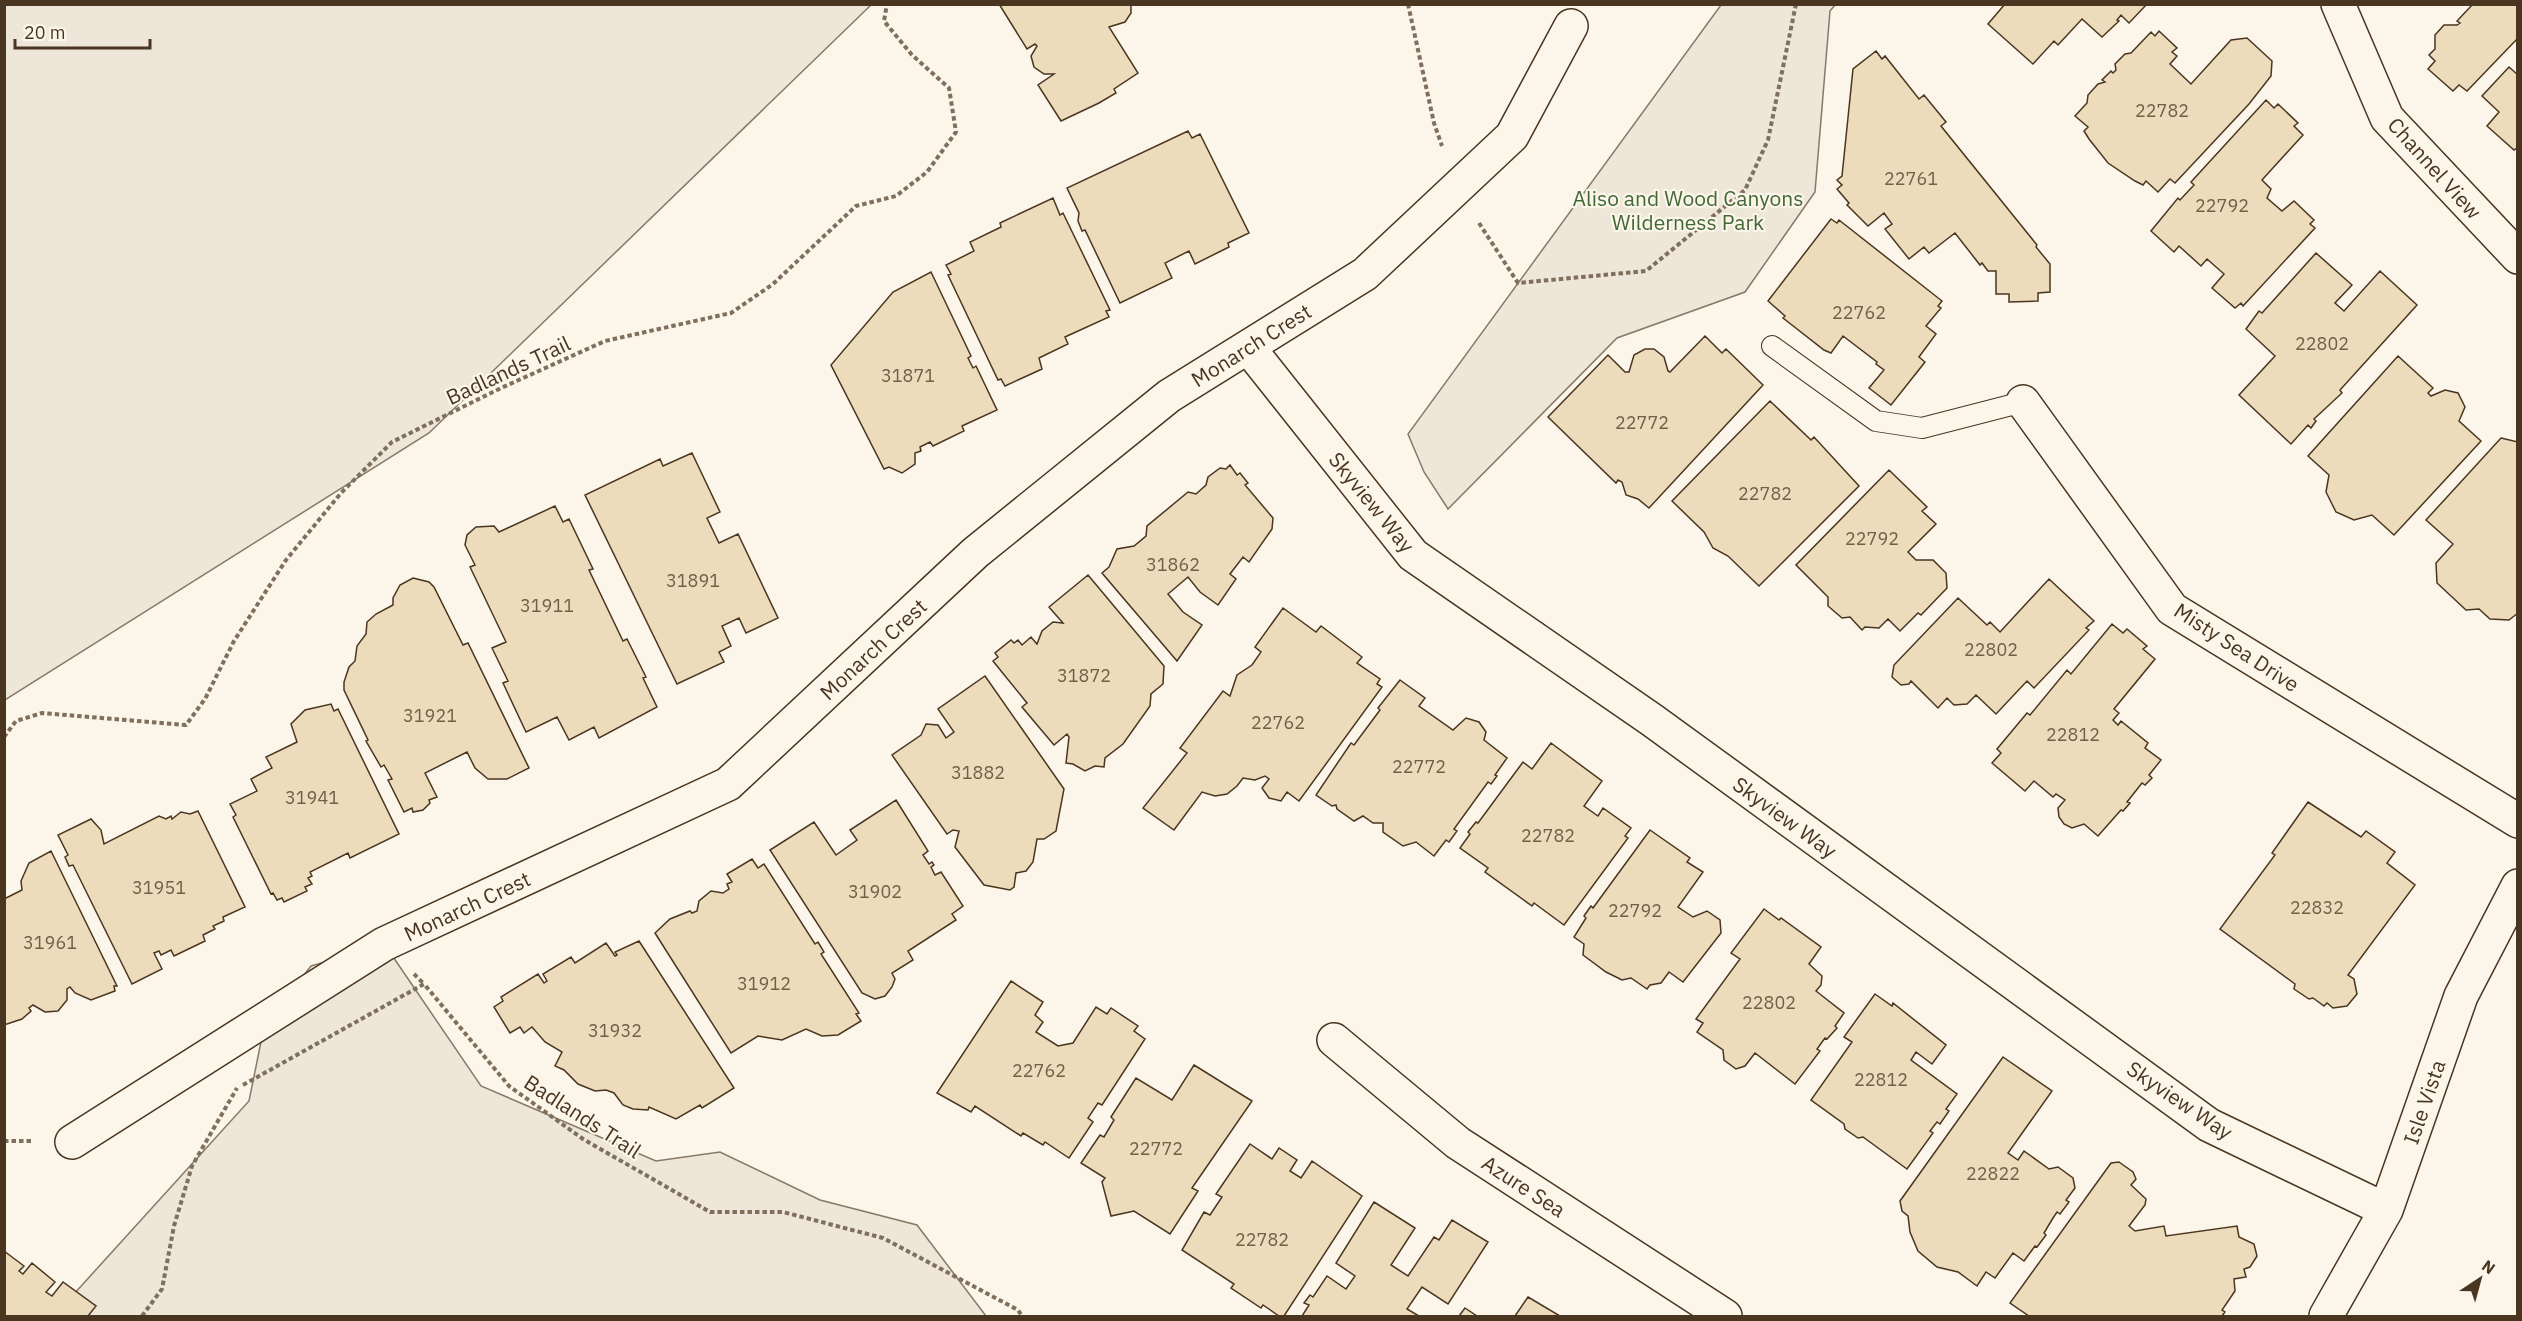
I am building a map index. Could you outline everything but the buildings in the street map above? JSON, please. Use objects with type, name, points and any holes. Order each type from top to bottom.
[{"type":"street","name":"Channel View","points":[[2338,4],[2387,118],[2517,257]]},
{"type":"street","name":"Monarch Crest","points":[[72,1142],[384,944],[728,784],[975,553],[1169,396],[1365,274],[1512,136],[1571,27]]},
{"type":"street","name":"Skyview Way","points":[[1248,347],[1413,555],[1652,720],[2209,1125],[2386,1210]]},
{"type":"street","name":"Misty Sea Drive","points":[[2023,402],[2172,609],[2517,821]]},
{"type":"street","name":"Isle Vista","points":[[2326,1317],[2386,1210],[2461,996],[2517,886]]},
{"type":"street","name":"Azure Sea","points":[[1334,1040],[1458,1143],[1725,1317]]},
{"type":"lane","points":[[1772,346],[1876,421],[1922,428],[2023,402]]},
{"type":"path","name":"Badlands Trail","points":[[4,737],[16,721],[42,713],[186,725],[205,699],[234,641],[286,560],[341,493],[392,442],[501,388],[605,341],[731,313],[772,284],[856,206],[896,196],[927,172],[956,132],[949,88],[912,55],[884,21],[887,4]]},
{"type":"path","points":[[1408,4],[1434,123],[1456,187],[1518,283],[1646,271],[1745,190],[1768,140],[1796,4]]},
{"type":"path","name":"Badlands Trail","points":[[142,1317],[162,1289],[174,1226],[192,1166],[234,1090],[424,984],[509,1086],[583,1139],[710,1212],[783,1212],[883,1239],[1018,1310],[1022,1317]]},
{"type":"green space","points":[[5,4],[871,5],[429,433],[5,700]]},
{"type":"green space","name":"Aliso and Wood Canyons Wilderness Park","points":[[1721,5],[1835,5],[1830,11],[1815,192],[1745,292],[1617,338],[1448,509],[1424,472],[1408,434]]},
{"type":"green space","points":[[385,945],[481,1086],[656,1161],[720,1152],[820,1200],[917,1225],[986,1316],[54,1316],[249,1101],[264,1027],[311,966]]}]
